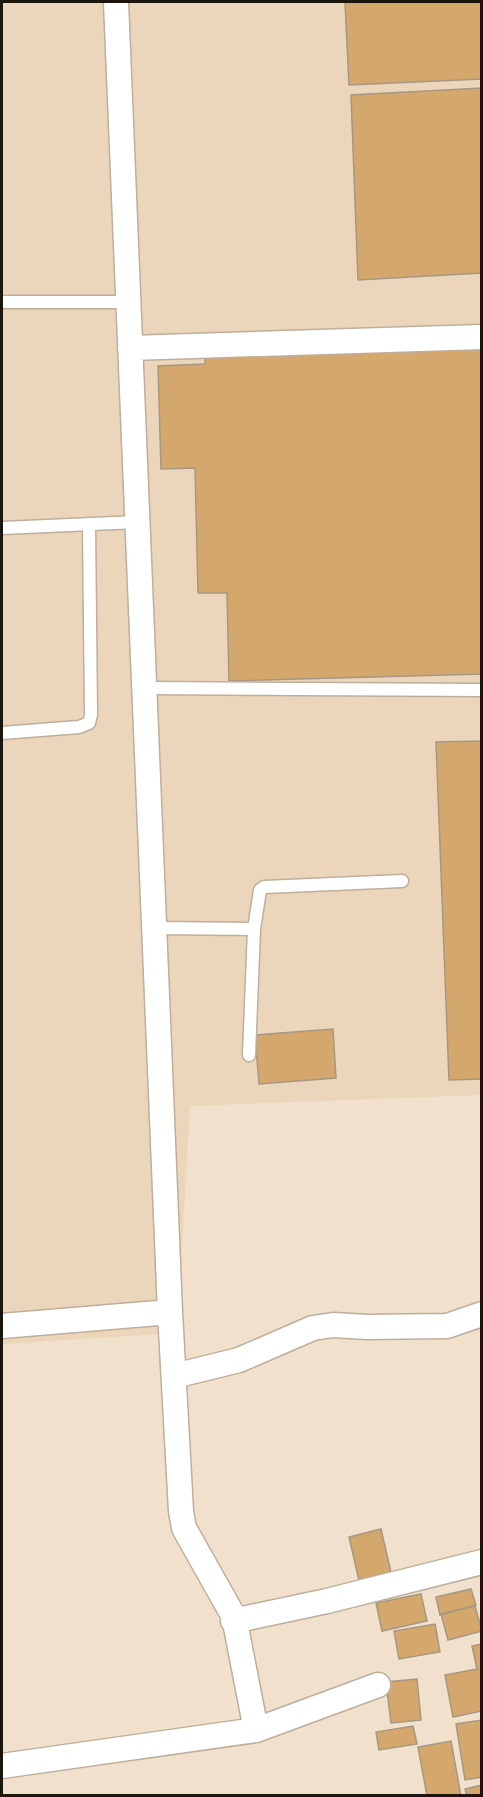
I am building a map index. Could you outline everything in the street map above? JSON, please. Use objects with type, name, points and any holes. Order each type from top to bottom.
[{"type":"street","points":[[116,2],[170,1312],[181,1511],[184,1528],[234,1617],[256,1730]]},
{"type":"street","points":[[130,348],[482,337]]},
{"type":"street","points":[[2,1326],[170,1312]]},
{"type":"street","points":[[174,1376],[239,1360],[312,1328],[333,1325],[447,1326],[482,1314]]},
{"type":"street","points":[[233,1621],[327,1601],[482,1562]]},
{"type":"street","points":[[2,1766],[256,1730],[378,1685]]},
{"type":"lane","points":[[2,302],[129,302]]},
{"type":"lane","points":[[2,528],[137,522]]},
{"type":"lane","points":[[2,733],[79,727],[89,723],[92,715],[88,525]]},
{"type":"lane","points":[[145,688],[482,690]]},
{"type":"lane","points":[[249,1055],[254,929],[257,897],[260,890],[264,887],[402,881]]},
{"type":"lane","points":[[155,928],[254,929]]},
{"type":"shaded area","points":[[2,2],[481,2],[481,1095],[190,1106],[177,1333],[2,1344]]},
{"type":"building","points":[[345,2],[482,2],[482,79],[349,85]]},
{"type":"building","points":[[482,88],[482,273],[358,280],[351,95]]},
{"type":"building","points":[[482,349],[482,674],[229,681],[227,593],[198,593],[195,468],[161,469],[158,366],[205,364],[205,357]]},
{"type":"building","points":[[482,741],[482,1079],[449,1080],[436,742]]},
{"type":"building","points":[[333,1029],[336,1078],[259,1084],[255,1035]]},
{"type":"building","points":[[381,1529],[393,1581],[361,1589],[349,1537]]},
{"type":"building","points":[[471,1589],[476,1605],[440,1615],[436,1597]]},
{"type":"building","points":[[421,1594],[427,1621],[382,1631],[376,1603]]},
{"type":"building","points":[[475,1606],[482,1631],[448,1640],[441,1614]]},
{"type":"building","points":[[435,1624],[440,1652],[399,1659],[394,1631]]},
{"type":"building","points":[[482,1644],[482,1711],[453,1717],[445,1675],[477,1669],[472,1646]]},
{"type":"building","points":[[417,1679],[421,1720],[391,1723],[386,1682]]},
{"type":"building","points":[[482,1720],[482,1777],[465,1780],[456,1724]]},
{"type":"building","points":[[413,1726],[417,1744],[379,1750],[376,1732]]},
{"type":"building","points":[[451,1741],[461,1796],[427,1796],[418,1747]]},
{"type":"building","points":[[482,1785],[482,1796],[467,1796],[465,1789]]}]
